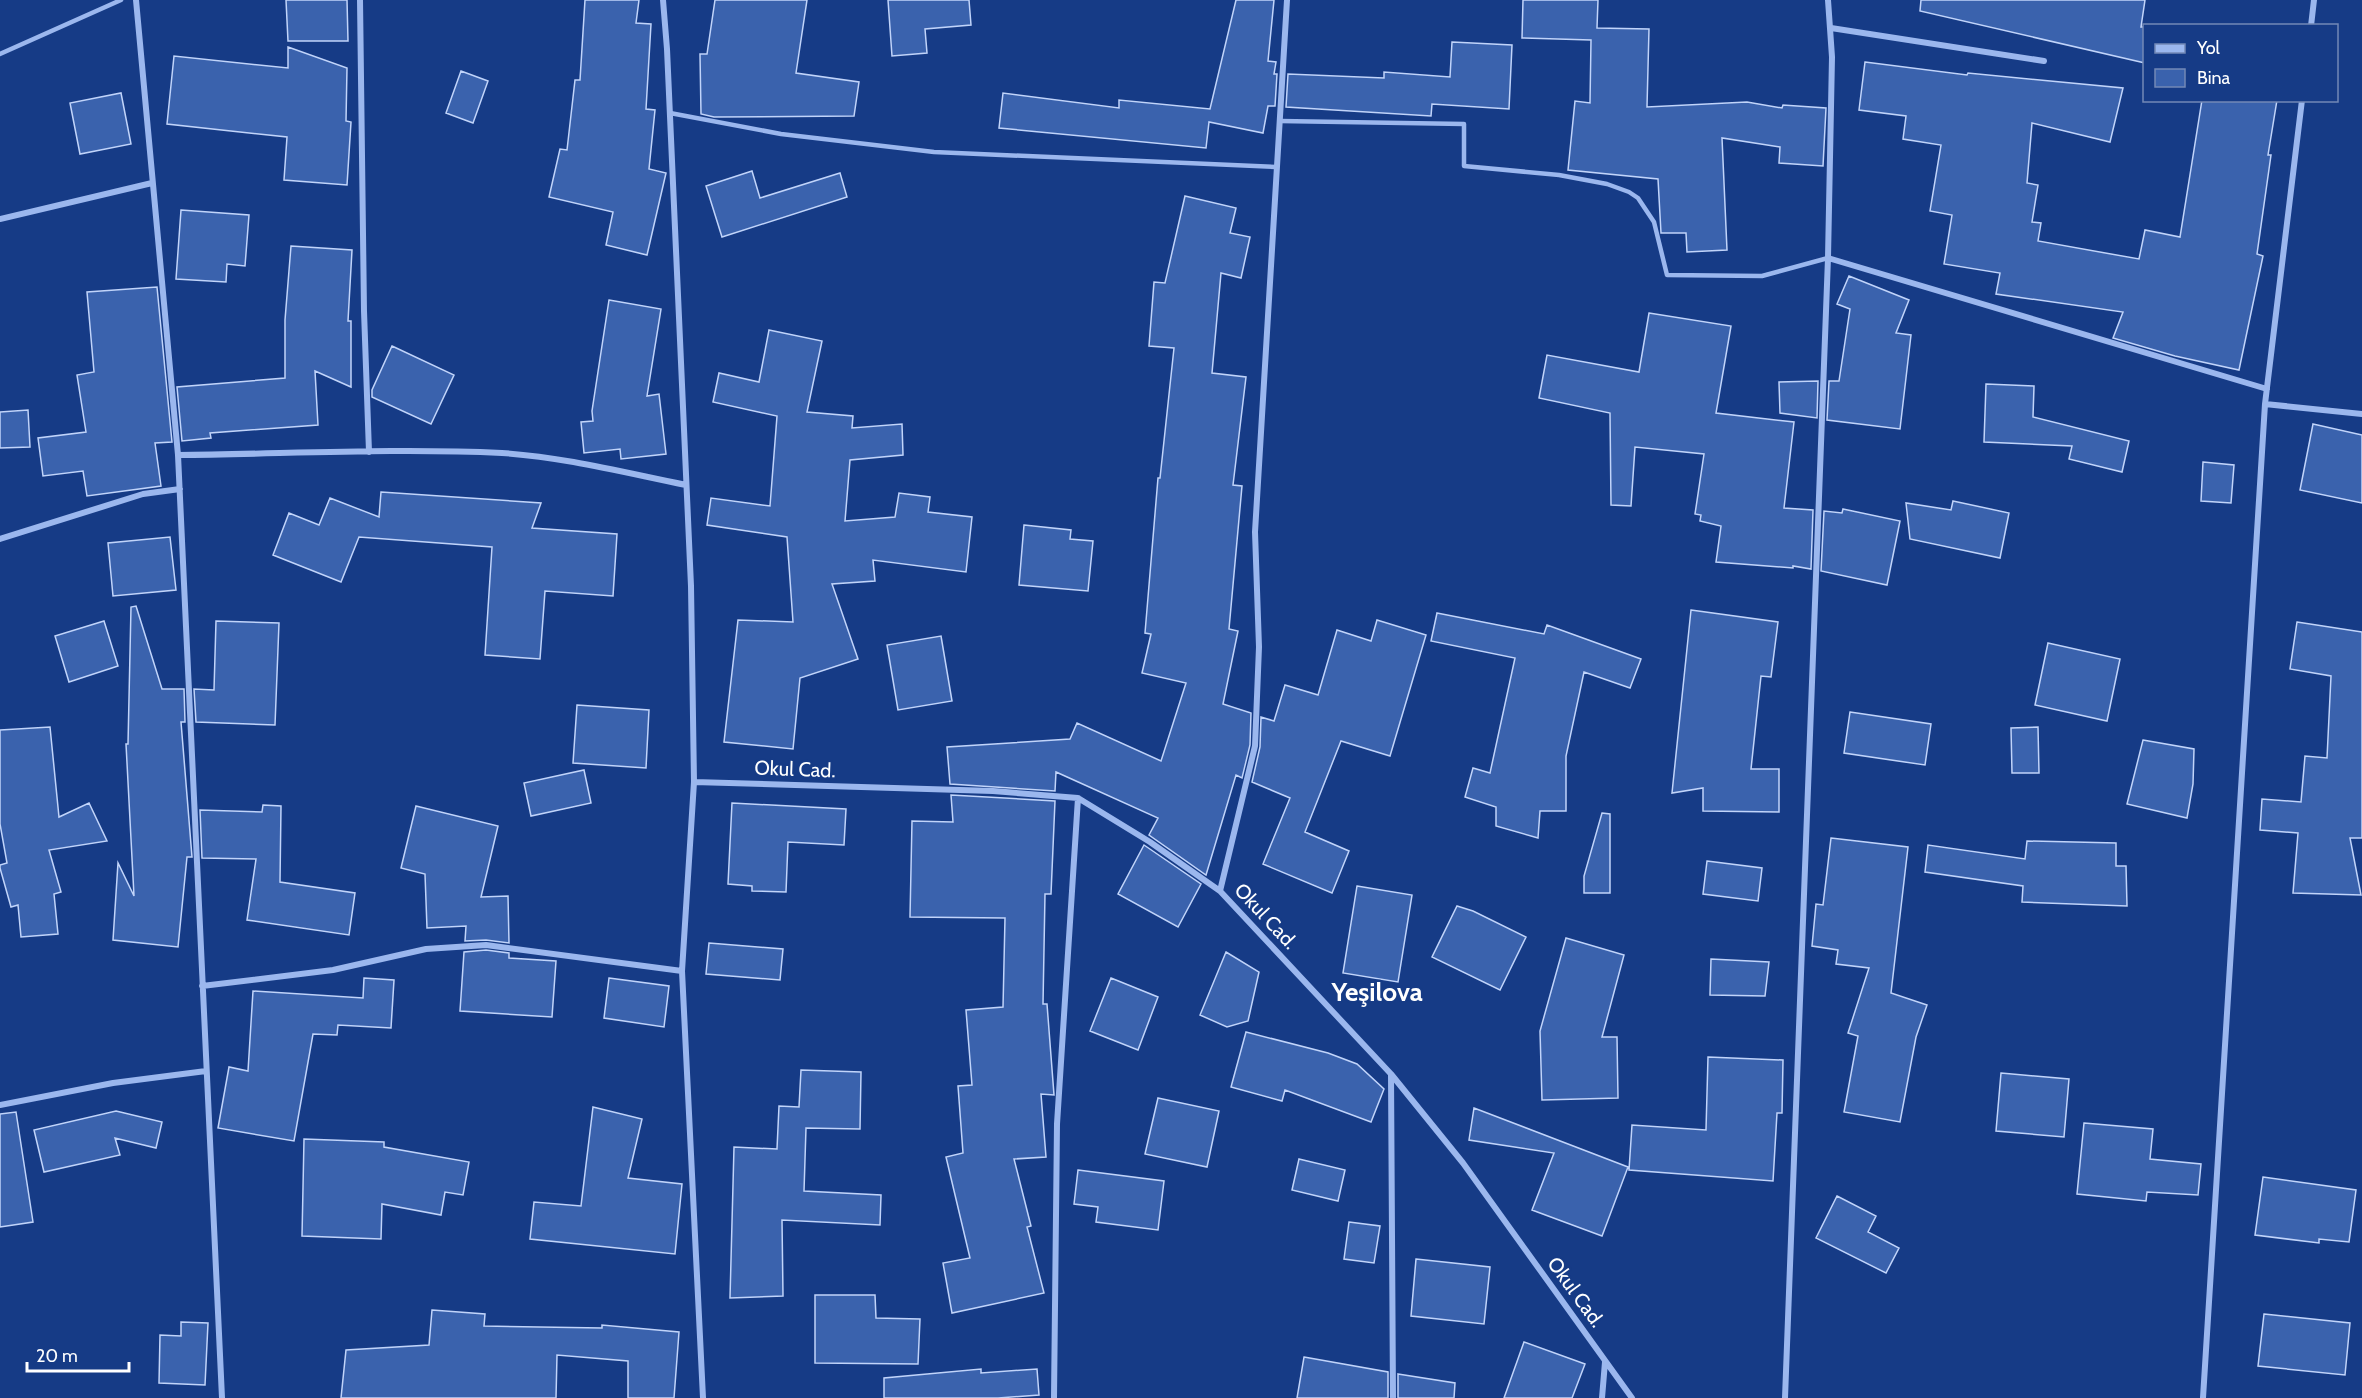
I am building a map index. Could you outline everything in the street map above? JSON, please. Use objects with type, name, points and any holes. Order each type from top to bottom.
[{"type":"street","points":[[136,0],[178,455],[222,1398]]},
{"type":"street","points":[[360,0],[364,311],[369,452]]},
{"type":"street","points":[[663,0],[691,586],[694,782],[682,971],[703,1398]]},
{"type":"street","points":[[1220,891],[1256,746],[1259,647],[1255,532],[1287,0]]},
{"type":"street","points":[[1785,1398],[1828,258],[1832,57],[1828,0]]},
{"type":"street","points":[[2311,24],[2314,0]]},
{"type":"street","points":[[1831,27],[2044,61]]},
{"type":"street","points":[[2203,1398],[2265,404],[2302,102]]},
{"type":"street","points":[[0,219],[152,183]]},
{"type":"street","points":[[1828,258],[2267,388]]},
{"type":"street","points":[[2265,404],[2362,414]]},
{"type":"street","points":[[178,455],[369,452],[503,453],[547,458],[686,485]]},
{"type":"street","points":[[0,539],[143,494],[180,489]]},
{"type":"street","name":"Okul Cad.","points":[[694,782],[993,791],[1078,798],[1150,842],[1220,891],[1391,1074],[1463,1163],[1632,1398]]},
{"type":"street","points":[[1054,1398],[1057,1124],[1078,798]]},
{"type":"street","points":[[202,986],[333,970],[426,949],[486,945],[682,971]]},
{"type":"street","points":[[0,1105],[113,1083],[206,1071]]},
{"type":"street","points":[[1391,1074],[1393,1398]]},
{"type":"street","points":[[1602,1398],[1605,1362]]},
{"type":"lane","points":[[0,54],[122,0]]},
{"type":"lane","points":[[670,113],[781,134],[934,152],[1276,167]]},
{"type":"lane","points":[[1280,121],[1464,124],[1464,166],[1559,175],[1619,187],[1638,198],[1654,222],[1667,275],[1762,276],[1828,258]]},
{"type":"building","points":[[286,0],[347,0],[348,41],[288,41]]},
{"type":"building","points":[[585,0],[639,0],[636,23],[651,24],[646,109],[655,110],[649,169],[666,173],[647,255],[606,245],[613,212],[549,197],[560,149],[567,150],[575,80],[580,80]]},
{"type":"building","points":[[715,0],[807,0],[796,73],[859,82],[854,116],[714,117],[701,114],[700,54],[707,54]]},
{"type":"building","points":[[888,0],[969,0],[971,25],[925,29],[927,53],[892,56]]},
{"type":"building","points":[[1236,0],[1274,0],[1268,61],[1276,62],[1275,106],[1268,106],[1263,133],[1209,122],[1206,148],[999,128],[1003,93],[1119,108],[1119,100],[1210,109]]},
{"type":"building","points":[[1523,0],[1598,0],[1597,28],[1649,29],[1647,107],[1747,102],[1782,108],[1783,105],[1826,108],[1823,166],[1779,163],[1780,147],[1722,138],[1727,250],[1687,252],[1686,233],[1661,233],[1658,179],[1568,170],[1575,101],[1590,103],[1591,40],[1522,38]]},
{"type":"building","points":[[1921,0],[2145,0],[2141,27],[2143,27],[2143,63],[1920,11]]},
{"type":"building","points":[[1452,42],[1512,45],[1509,109],[1432,104],[1431,116],[1286,107],[1288,74],[1384,78],[1384,72],[1450,77]]},
{"type":"building","points":[[288,47],[347,68],[346,121],[351,122],[347,185],[284,180],[287,137],[167,124],[174,56],[288,68]]},
{"type":"building","points":[[1865,62],[1967,75],[1968,73],[2123,88],[2110,142],[2032,123],[2027,183],[2038,185],[2032,222],[2041,223],[2038,241],[2139,259],[2145,230],[2180,237],[2202,102],[2277,102],[2257,254],[2263,256],[2239,370],[2175,356],[2113,338],[2123,312],[1996,294],[2000,273],[1944,264],[1952,215],[1930,211],[1941,145],[1903,139],[1906,116],[1859,110]]},
{"type":"building","points":[[461,71],[488,81],[473,123],[446,113]]},
{"type":"building","points":[[121,93],[131,144],[80,154],[70,103]]},
{"type":"building","points":[[752,171],[760,198],[840,173],[847,197],[722,237],[706,186]]},
{"type":"building","points":[[1185,196],[1236,208],[1230,233],[1250,237],[1241,278],[1221,273],[1212,373],[1246,377],[1233,485],[1242,486],[1229,629],[1238,631],[1223,704],[1251,713],[1250,745],[1242,778],[1236,775],[1206,875],[1149,835],[1158,818],[1056,772],[1055,791],[950,784],[947,747],[1070,739],[1077,723],[1161,761],[1186,683],[1142,673],[1151,634],[1145,633],[1158,478],[1160,478],[1174,348],[1149,346],[1154,282],[1165,283]]},
{"type":"building","points":[[181,210],[249,215],[245,266],[227,264],[226,282],[176,279]]},
{"type":"building","points":[[291,246],[352,250],[348,321],[351,321],[351,387],[315,371],[318,425],[210,433],[211,438],[182,441],[177,387],[285,378],[285,320]]},
{"type":"building","points":[[1849,276],[1909,300],[1896,333],[1911,335],[1900,429],[1827,420],[1829,381],[1839,381],[1850,309],[1837,304]]},
{"type":"building","points":[[157,287],[172,442],[155,443],[161,486],[87,496],[83,471],[43,476],[38,438],[86,432],[77,375],[94,372],[87,292]]},
{"type":"building","points":[[609,300],[661,309],[647,396],[659,394],[666,454],[621,459],[620,449],[584,453],[581,422],[593,421],[592,411]]},
{"type":"building","points":[[1649,313],[1731,326],[1716,413],[1794,422],[1784,508],[1813,510],[1811,569],[1716,562],[1721,526],[1700,521],[1701,515],[1695,514],[1704,454],[1635,447],[1631,506],[1611,505],[1610,413],[1539,398],[1547,355],[1639,372]]},
{"type":"building","points":[[769,330],[822,341],[807,412],[853,416],[852,428],[902,424],[903,455],[850,460],[845,521],[895,517],[899,493],[930,497],[928,512],[972,517],[966,572],[873,560],[875,581],[832,584],[858,659],[800,678],[793,749],[724,742],[738,620],[793,622],[787,537],[707,525],[711,498],[770,506],[777,416],[713,402],[719,373],[759,382]]},
{"type":"building","points":[[392,346],[454,375],[431,424],[372,397],[372,390]]},
{"type":"building","points":[[1818,381],[1817,418],[1780,413],[1779,382]]},
{"type":"building","points":[[1986,384],[2034,386],[2033,417],[2129,441],[2122,472],[2069,459],[2072,446],[1984,442]]},
{"type":"building","points":[[28,410],[30,447],[0,448],[0,412]]},
{"type":"building","points":[[2313,424],[2362,435],[2362,503],[2300,490]]},
{"type":"building","points":[[2203,462],[2234,465],[2231,503],[2201,501]]},
{"type":"building","points":[[381,492],[541,503],[532,528],[617,534],[613,596],[545,591],[540,659],[485,655],[492,547],[359,537],[341,582],[273,555],[289,513],[319,525],[330,498],[379,517]]},
{"type":"building","points":[[1953,501],[2009,513],[2000,558],[1910,539],[1906,503],[1951,510]]},
{"type":"building","points":[[1843,509],[1900,521],[1887,585],[1821,571],[1824,511],[1842,513]]},
{"type":"building","points":[[1024,525],[1071,530],[1070,539],[1093,541],[1088,591],[1019,585]]},
{"type":"building","points":[[170,537],[176,590],[113,596],[108,543]]},
{"type":"building","points":[[136,606],[162,689],[184,689],[185,722],[181,722],[192,857],[187,857],[178,947],[113,940],[118,863],[134,896],[126,744],[128,744],[131,607]]},
{"type":"building","points":[[1691,610],[1778,622],[1771,677],[1761,676],[1751,769],[1779,769],[1779,812],[1703,811],[1703,788],[1672,793]]},
{"type":"building","points":[[1437,613],[1544,634],[1547,625],[1641,659],[1630,688],[1584,672],[1566,756],[1566,811],[1540,811],[1538,838],[1496,826],[1496,807],[1465,797],[1473,768],[1490,773],[1515,658],[1431,641]]},
{"type":"building","points":[[1377,620],[1426,635],[1390,756],[1341,741],[1305,832],[1349,851],[1332,893],[1263,864],[1290,798],[1252,782],[1260,747],[1261,717],[1274,721],[1285,685],[1318,695],[1337,630],[1371,641]]},
{"type":"building","points":[[104,621],[118,666],[69,682],[55,636]]},
{"type":"building","points":[[216,621],[279,623],[275,725],[196,722],[194,689],[214,690]]},
{"type":"building","points":[[2297,622],[2362,632],[2362,838],[2350,838],[2361,895],[2293,893],[2298,833],[2260,830],[2262,799],[2301,802],[2305,756],[2327,758],[2331,676],[2290,669]]},
{"type":"building","points":[[941,636],[952,701],[898,710],[887,645]]},
{"type":"building","points":[[2048,643],[2120,659],[2107,721],[2035,705]]},
{"type":"building","points":[[577,705],[649,710],[646,768],[573,763]]},
{"type":"building","points":[[1850,712],[1931,724],[1925,765],[1844,753]]},
{"type":"building","points":[[50,727],[59,817],[89,803],[107,841],[49,850],[61,892],[54,894],[58,934],[21,937],[18,905],[11,907],[0,868],[0,865],[7,863],[0,824],[0,730]]},
{"type":"building","points":[[2038,727],[2039,773],[2012,773],[2011,728]]},
{"type":"building","points":[[2143,740],[2194,749],[2193,784],[2187,818],[2127,804]]},
{"type":"building","points":[[584,770],[591,803],[531,816],[524,783]]},
{"type":"building","points":[[951,795],[1055,801],[1051,894],[1045,894],[1043,1004],[1047,1004],[1054,1095],[1041,1094],[1046,1157],[1014,1159],[1031,1226],[1027,1227],[1044,1293],[952,1313],[943,1263],[970,1258],[946,1157],[963,1153],[958,1086],[972,1085],[966,1010],[1003,1007],[1005,918],[910,917],[912,821],[953,822]]},
{"type":"building","points":[[732,803],[846,809],[844,845],[788,842],[786,892],[752,891],[752,886],[728,884]]},
{"type":"building","points":[[263,805],[281,806],[280,882],[355,893],[349,935],[247,920],[256,859],[202,858],[200,810],[262,812]]},
{"type":"building","points":[[416,806],[498,826],[481,897],[508,896],[509,943],[486,940],[465,941],[466,926],[427,928],[425,874],[401,868]]},
{"type":"building","points":[[1602,813],[1610,814],[1610,893],[1584,893],[1584,876]]},
{"type":"building","points":[[1831,838],[1908,847],[1891,993],[1927,1005],[1916,1037],[1900,1122],[1844,1112],[1858,1036],[1848,1033],[1869,968],[1836,964],[1838,950],[1812,946],[1816,904],[1823,905]]},
{"type":"building","points":[[2027,841],[2116,843],[2116,866],[2126,866],[2127,906],[2022,902],[2023,886],[1925,872],[1928,845],[2025,859]]},
{"type":"building","points":[[1144,845],[1201,884],[1178,927],[1118,894]]},
{"type":"building","points":[[1707,861],[1762,868],[1758,901],[1703,894]]},
{"type":"building","points":[[1357,886],[1412,895],[1398,982],[1343,973]]},
{"type":"building","points":[[1457,906],[1473,911],[1526,937],[1500,990],[1432,957]]},
{"type":"building","points":[[1566,938],[1624,955],[1602,1037],[1617,1037],[1618,1098],[1542,1100],[1540,1031]]},
{"type":"building","points":[[709,943],[783,949],[780,980],[706,974]]},
{"type":"building","points":[[486,950],[509,953],[509,958],[556,961],[552,1017],[460,1011],[464,952]]},
{"type":"building","points":[[1226,952],[1259,972],[1248,1021],[1227,1027],[1200,1015]]},
{"type":"building","points":[[1711,959],[1769,962],[1765,996],[1710,995]]},
{"type":"building","points":[[364,978],[394,980],[391,1028],[338,1025],[337,1035],[313,1034],[294,1141],[218,1128],[229,1067],[248,1071],[253,991],[363,998]]},
{"type":"building","points":[[609,978],[669,986],[664,1027],[604,1018]]},
{"type":"building","points":[[1111,978],[1158,997],[1138,1050],[1090,1031]]},
{"type":"building","points":[[1246,1032],[1328,1053],[1357,1064],[1384,1089],[1371,1122],[1285,1090],[1282,1101],[1231,1087]]},
{"type":"building","points":[[1708,1057],[1783,1060],[1782,1113],[1777,1113],[1773,1181],[1629,1170],[1632,1125],[1706,1130]]},
{"type":"building","points":[[801,1070],[861,1072],[860,1129],[806,1128],[804,1191],[881,1195],[880,1225],[782,1220],[783,1296],[730,1298],[734,1147],[777,1149],[779,1106],[799,1107]]},
{"type":"building","points":[[2001,1073],[2069,1079],[2064,1137],[1996,1131]]},
{"type":"building","points":[[1158,1098],[1219,1111],[1207,1167],[1145,1154]]},
{"type":"building","points":[[593,1107],[642,1119],[628,1178],[682,1184],[675,1254],[530,1239],[534,1202],[581,1206]]},
{"type":"building","points":[[1474,1108],[1628,1167],[1602,1236],[1532,1210],[1554,1153],[1469,1140]]},
{"type":"building","points":[[116,1111],[162,1122],[156,1148],[115,1138],[120,1155],[44,1172],[34,1130]]},
{"type":"building","points":[[16,1112],[33,1222],[0,1227],[0,1114]]},
{"type":"building","points":[[2084,1123],[2153,1129],[2150,1159],[2201,1164],[2198,1195],[2147,1192],[2146,1201],[2077,1194]]},
{"type":"building","points":[[304,1139],[384,1142],[384,1147],[469,1162],[463,1195],[445,1192],[441,1215],[382,1204],[381,1239],[302,1236]]},
{"type":"building","points":[[1299,1159],[1345,1170],[1338,1201],[1292,1190]]},
{"type":"building","points":[[1078,1170],[1164,1181],[1158,1230],[1096,1222],[1098,1207],[1074,1204]]},
{"type":"building","points":[[2263,1177],[2356,1190],[2349,1242],[2319,1239],[2319,1243],[2255,1235]]},
{"type":"building","points":[[1837,1196],[1876,1216],[1868,1232],[1899,1248],[1886,1273],[1816,1238]]},
{"type":"building","points":[[1349,1222],[1380,1226],[1374,1263],[1344,1259]]},
{"type":"building","points":[[1416,1259],[1490,1267],[1484,1324],[1411,1316]]},
{"type":"building","points":[[815,1295],[875,1295],[876,1318],[920,1319],[918,1364],[815,1363]]},
{"type":"building","points":[[432,1310],[485,1314],[484,1326],[602,1328],[602,1325],[679,1332],[674,1398],[628,1398],[628,1361],[557,1355],[556,1398],[341,1398],[346,1350],[429,1345]]},
{"type":"building","points":[[2264,1314],[2350,1323],[2345,1375],[2258,1366]]},
{"type":"building","points":[[181,1322],[208,1323],[205,1385],[159,1383],[160,1335],[181,1336]]},
{"type":"building","points":[[1524,1342],[1585,1364],[1572,1398],[1504,1398]]},
{"type":"building","points":[[1304,1357],[1388,1372],[1388,1398],[1297,1398]]},
{"type":"building","points":[[981,1369],[981,1373],[1037,1369],[1039,1395],[998,1398],[884,1398],[884,1378]]},
{"type":"building","points":[[1398,1374],[1455,1383],[1454,1398],[1398,1398]]},
{"type":"district","name":"Yeşilova","points":[[1377,992]]}]
